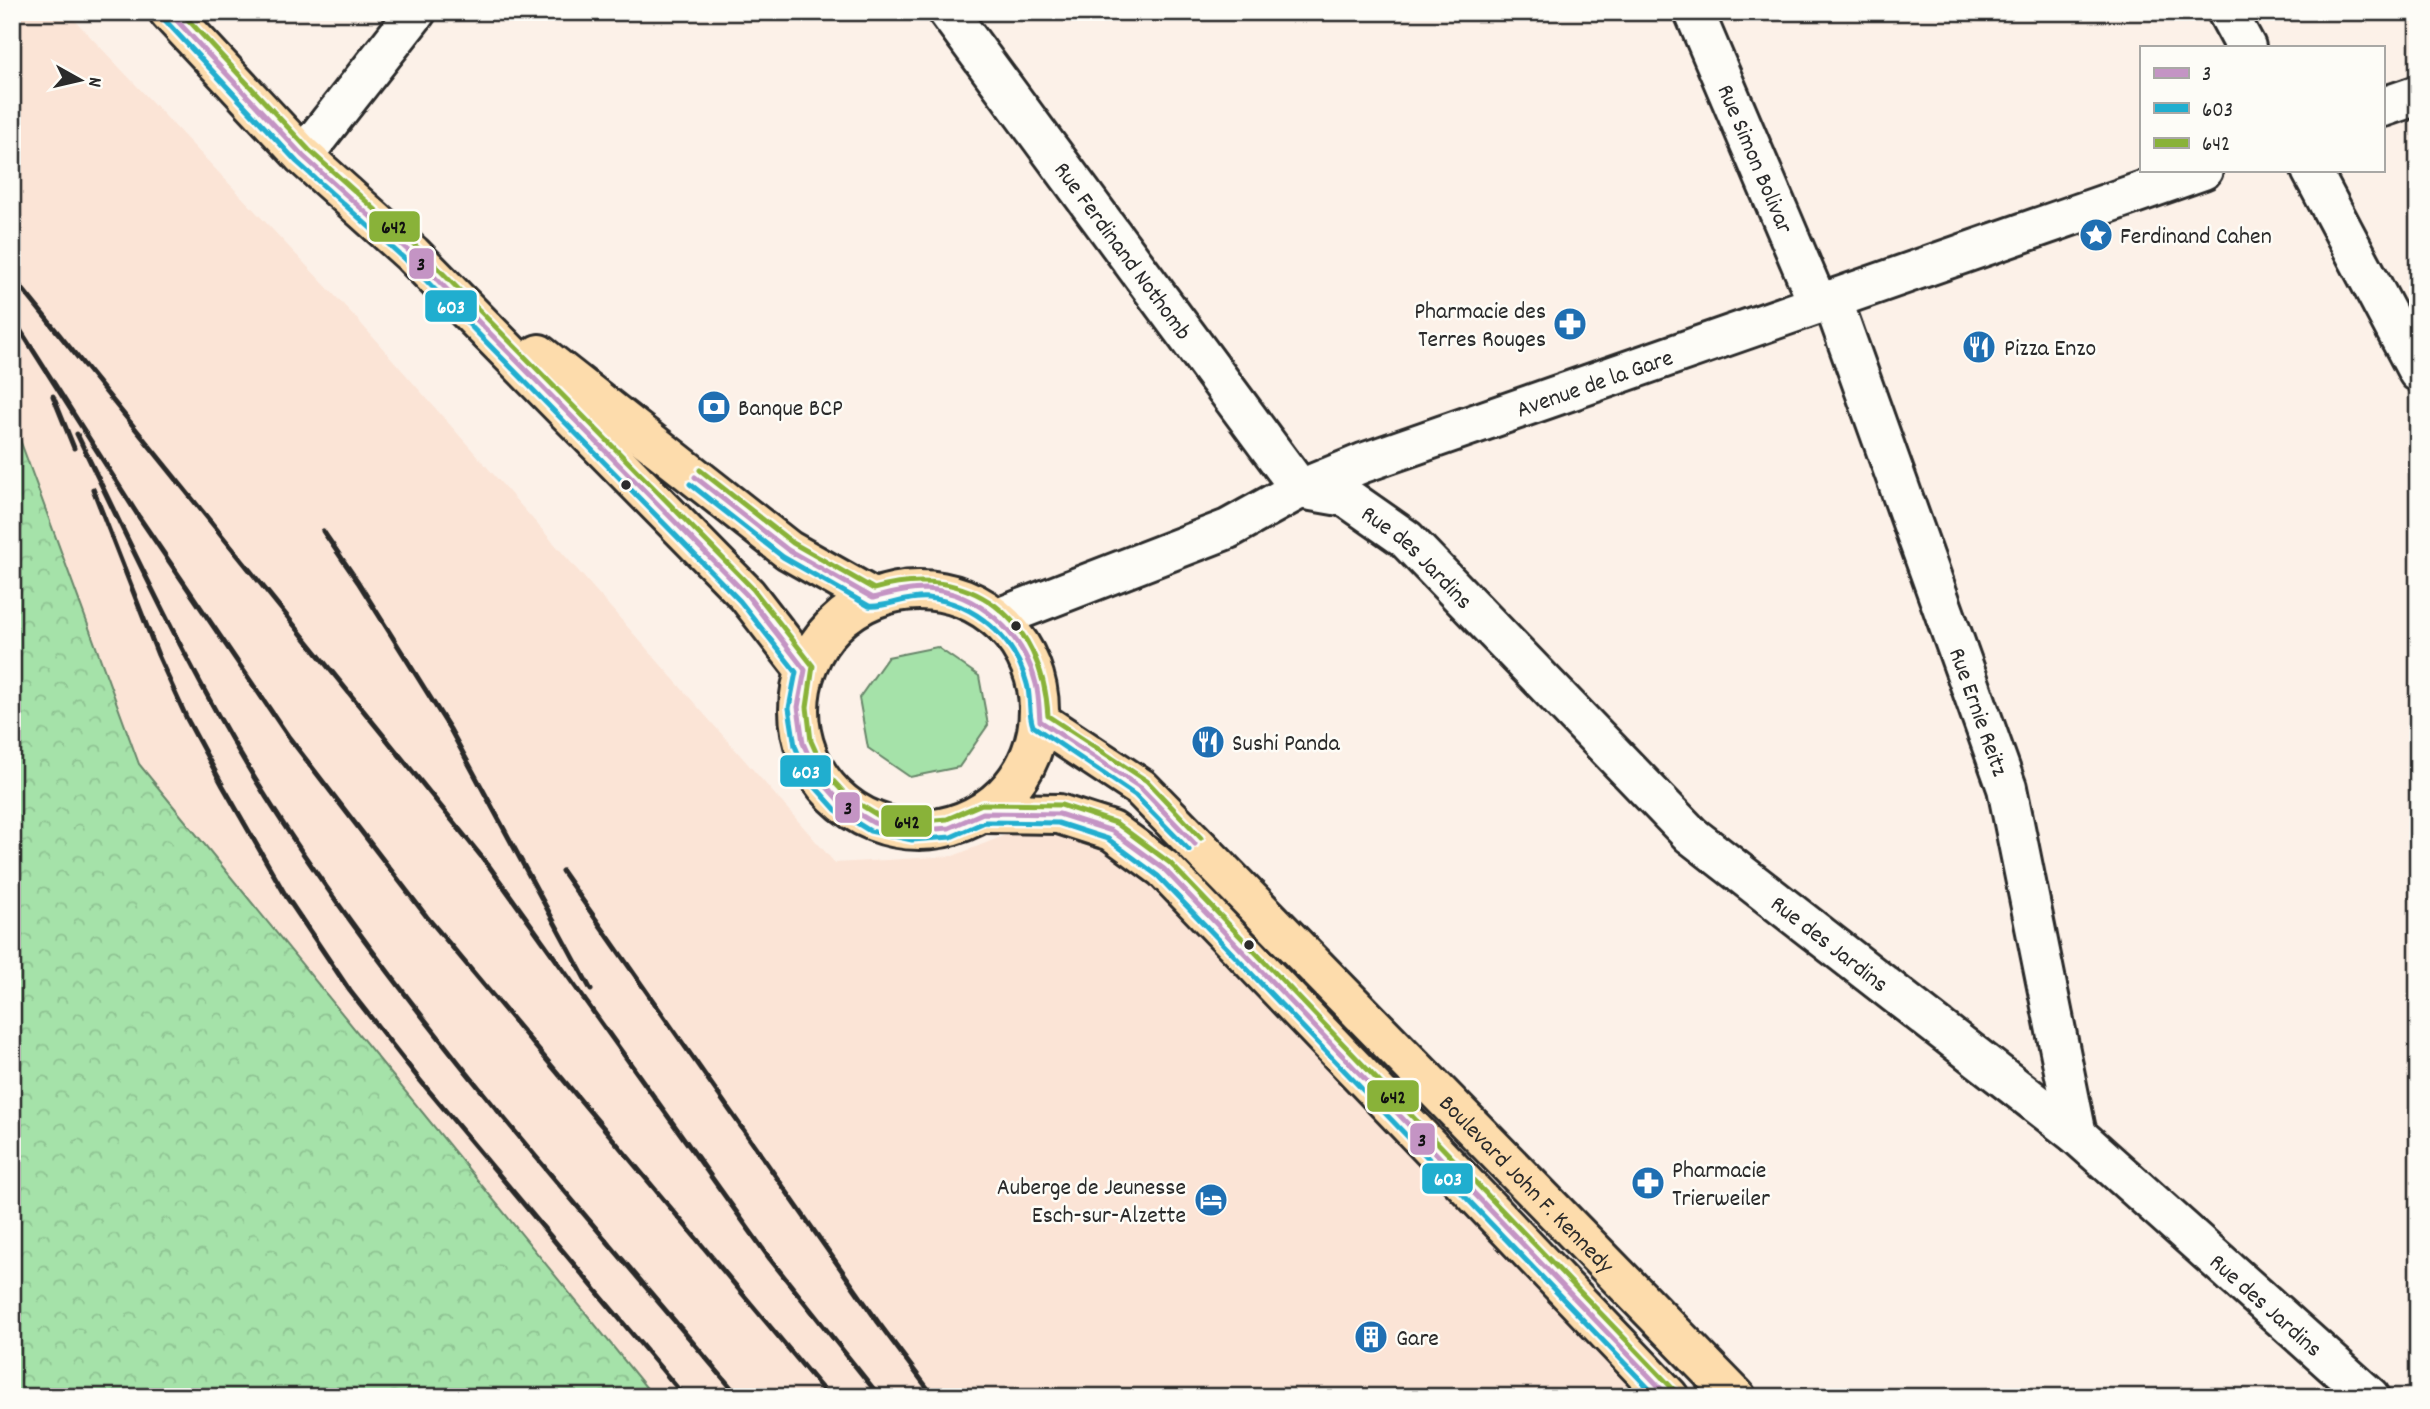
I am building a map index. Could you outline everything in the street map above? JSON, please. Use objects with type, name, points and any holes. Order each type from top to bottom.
[{"type":"main road","points":[[169,12],[303,156],[412,254],[747,595],[805,670]]},
{"type":"main road","points":[[412,254],[788,550],[873,598]]},
{"type":"main road","points":[[906,590],[939,590],[970,600],[998,618],[1023,648],[1037,682],[1040,721],[1031,757],[1011,789],[983,813],[949,828],[911,831],[874,823],[842,804],[818,777],[803,743],[798,707],[805,670],[820,640],[844,615],[873,598],[906,590]]},
{"type":"main road","name":"Boulevard John F. Kennedy","points":[[1040,721],[1141,788],[1736,1397]]},
{"type":"main road","name":"Boulevard John F. Kennedy","points":[[983,813],[1059,814],[1112,831],[1164,869],[1669,1397]]},
{"type":"street","points":[[303,156],[416,12]]},
{"type":"street","name":"Rue Ferdinand Nothomb","points":[[948,12],[1300,489]]},
{"type":"street","name":"Rue Simon Bolivar","points":[[1694,12],[1825,302]]},
{"type":"street","points":[[2227,12],[2245,46]]},
{"type":"street","points":[[2384,107],[2418,95]]},
{"type":"street","name":"Avenue de la Gare","points":[[998,618],[1228,528],[1300,489],[1363,463],[2197,172]]},
{"type":"street","points":[[2312,172],[2418,372]]},
{"type":"street","name":"Rue Ernie Reitz","points":[[1825,302],[2007,788],[2077,1135]]},
{"type":"street","name":"Rue des Jardins","points":[[1300,489],[1346,497],[1406,539],[1691,835],[2077,1135],[2370,1397]]},
{"type":"shaded area","points":[[12,12],[67,12],[357,319],[835,863],[953,856],[1059,814],[1112,831],[1669,1397],[654,1397],[139,763],[12,418]]},
{"type":"green space","points":[[12,418],[139,764],[654,1397],[12,1397]]},
{"type":"green space","points":[[937,647],[979,676],[988,725],[959,767],[910,777],[868,748],[859,698],[888,657]]},
{"type":"railway","points":[[12,276],[489,866],[770,1259],[880,1397]]},
{"type":"railway","points":[[12,317],[139,517],[288,736],[427,917],[829,1397]]},
{"type":"railway","points":[[53,396],[74,448]]},
{"type":"railway","points":[[77,434],[174,633],[226,730],[284,825],[336,900],[445,1046],[739,1397]]},
{"type":"railway","points":[[93,489],[158,655],[187,719],[286,896],[350,991],[419,1079],[685,1397]]},
{"type":"railway","points":[[323,531],[450,729],[591,990]]},
{"type":"railway","points":[[562,871],[878,1322],[934,1397]]},
{"type":"transit line","name":"3","points":[[169,12],[303,156],[412,254],[747,595],[805,670],[798,707],[803,743],[818,777],[842,804],[874,823],[911,831],[949,828],[983,813],[1059,814],[1112,831],[1164,869],[1669,1397]]},
{"type":"transit line","name":"642","points":[[181,12],[309,150],[418,248],[753,589],[813,666],[807,707],[811,741],[825,772],[848,797],[877,815],[912,822],[947,819],[982,804],[1061,805],[1116,823],[1170,863],[1675,1391]]},
{"type":"transit line","name":"603","points":[[163,18],[297,162],[406,260],[740,601],[796,672],[789,708],[795,746],[810,781],[836,810],[870,831],[912,840],[951,837],[985,822],[1058,823],[1108,839],[1158,876],[1657,1397]]},
{"type":"transit line","name":"642","points":[[700,470],[793,543],[874,589],[909,582],[941,583],[970,591],[995,606],[1016,626],[1032,651],[1043,682],[1048,716],[1147,781],[1201,838]]},
{"type":"transit line","name":"3","points":[[695,477],[788,550],[873,598],[926,589],[945,592],[980,607],[996,619],[1021,648],[1036,684],[1040,721],[1141,788],[1195,844]]},
{"type":"transit line","name":"603","points":[[690,484],[783,557],[869,606],[928,598],[945,601],[977,615],[1003,638],[1021,667],[1028,689],[1033,726],[1135,795],[1189,850]]},
{"type":"place","name":"Ferdinand Cahen","points":[[2096,235]]},
{"type":"place","name":"Pharmacie des Terres Rouges","points":[[1570,324]]},
{"type":"place","name":"Pizza Enzo","points":[[1979,347]]},
{"type":"place","name":"Banque BCP","points":[[714,407]]},
{"type":"place","name":"Sushi Panda","points":[[1208,742]]},
{"type":"place","name":"Pharmacie Trierweiler","points":[[1648,1183]]},
{"type":"place","name":"Auberge de Jeunesse Esch-sur-Alzette","points":[[1211,1200]]},
{"type":"place","name":"Gare","points":[[1371,1337]]}]
